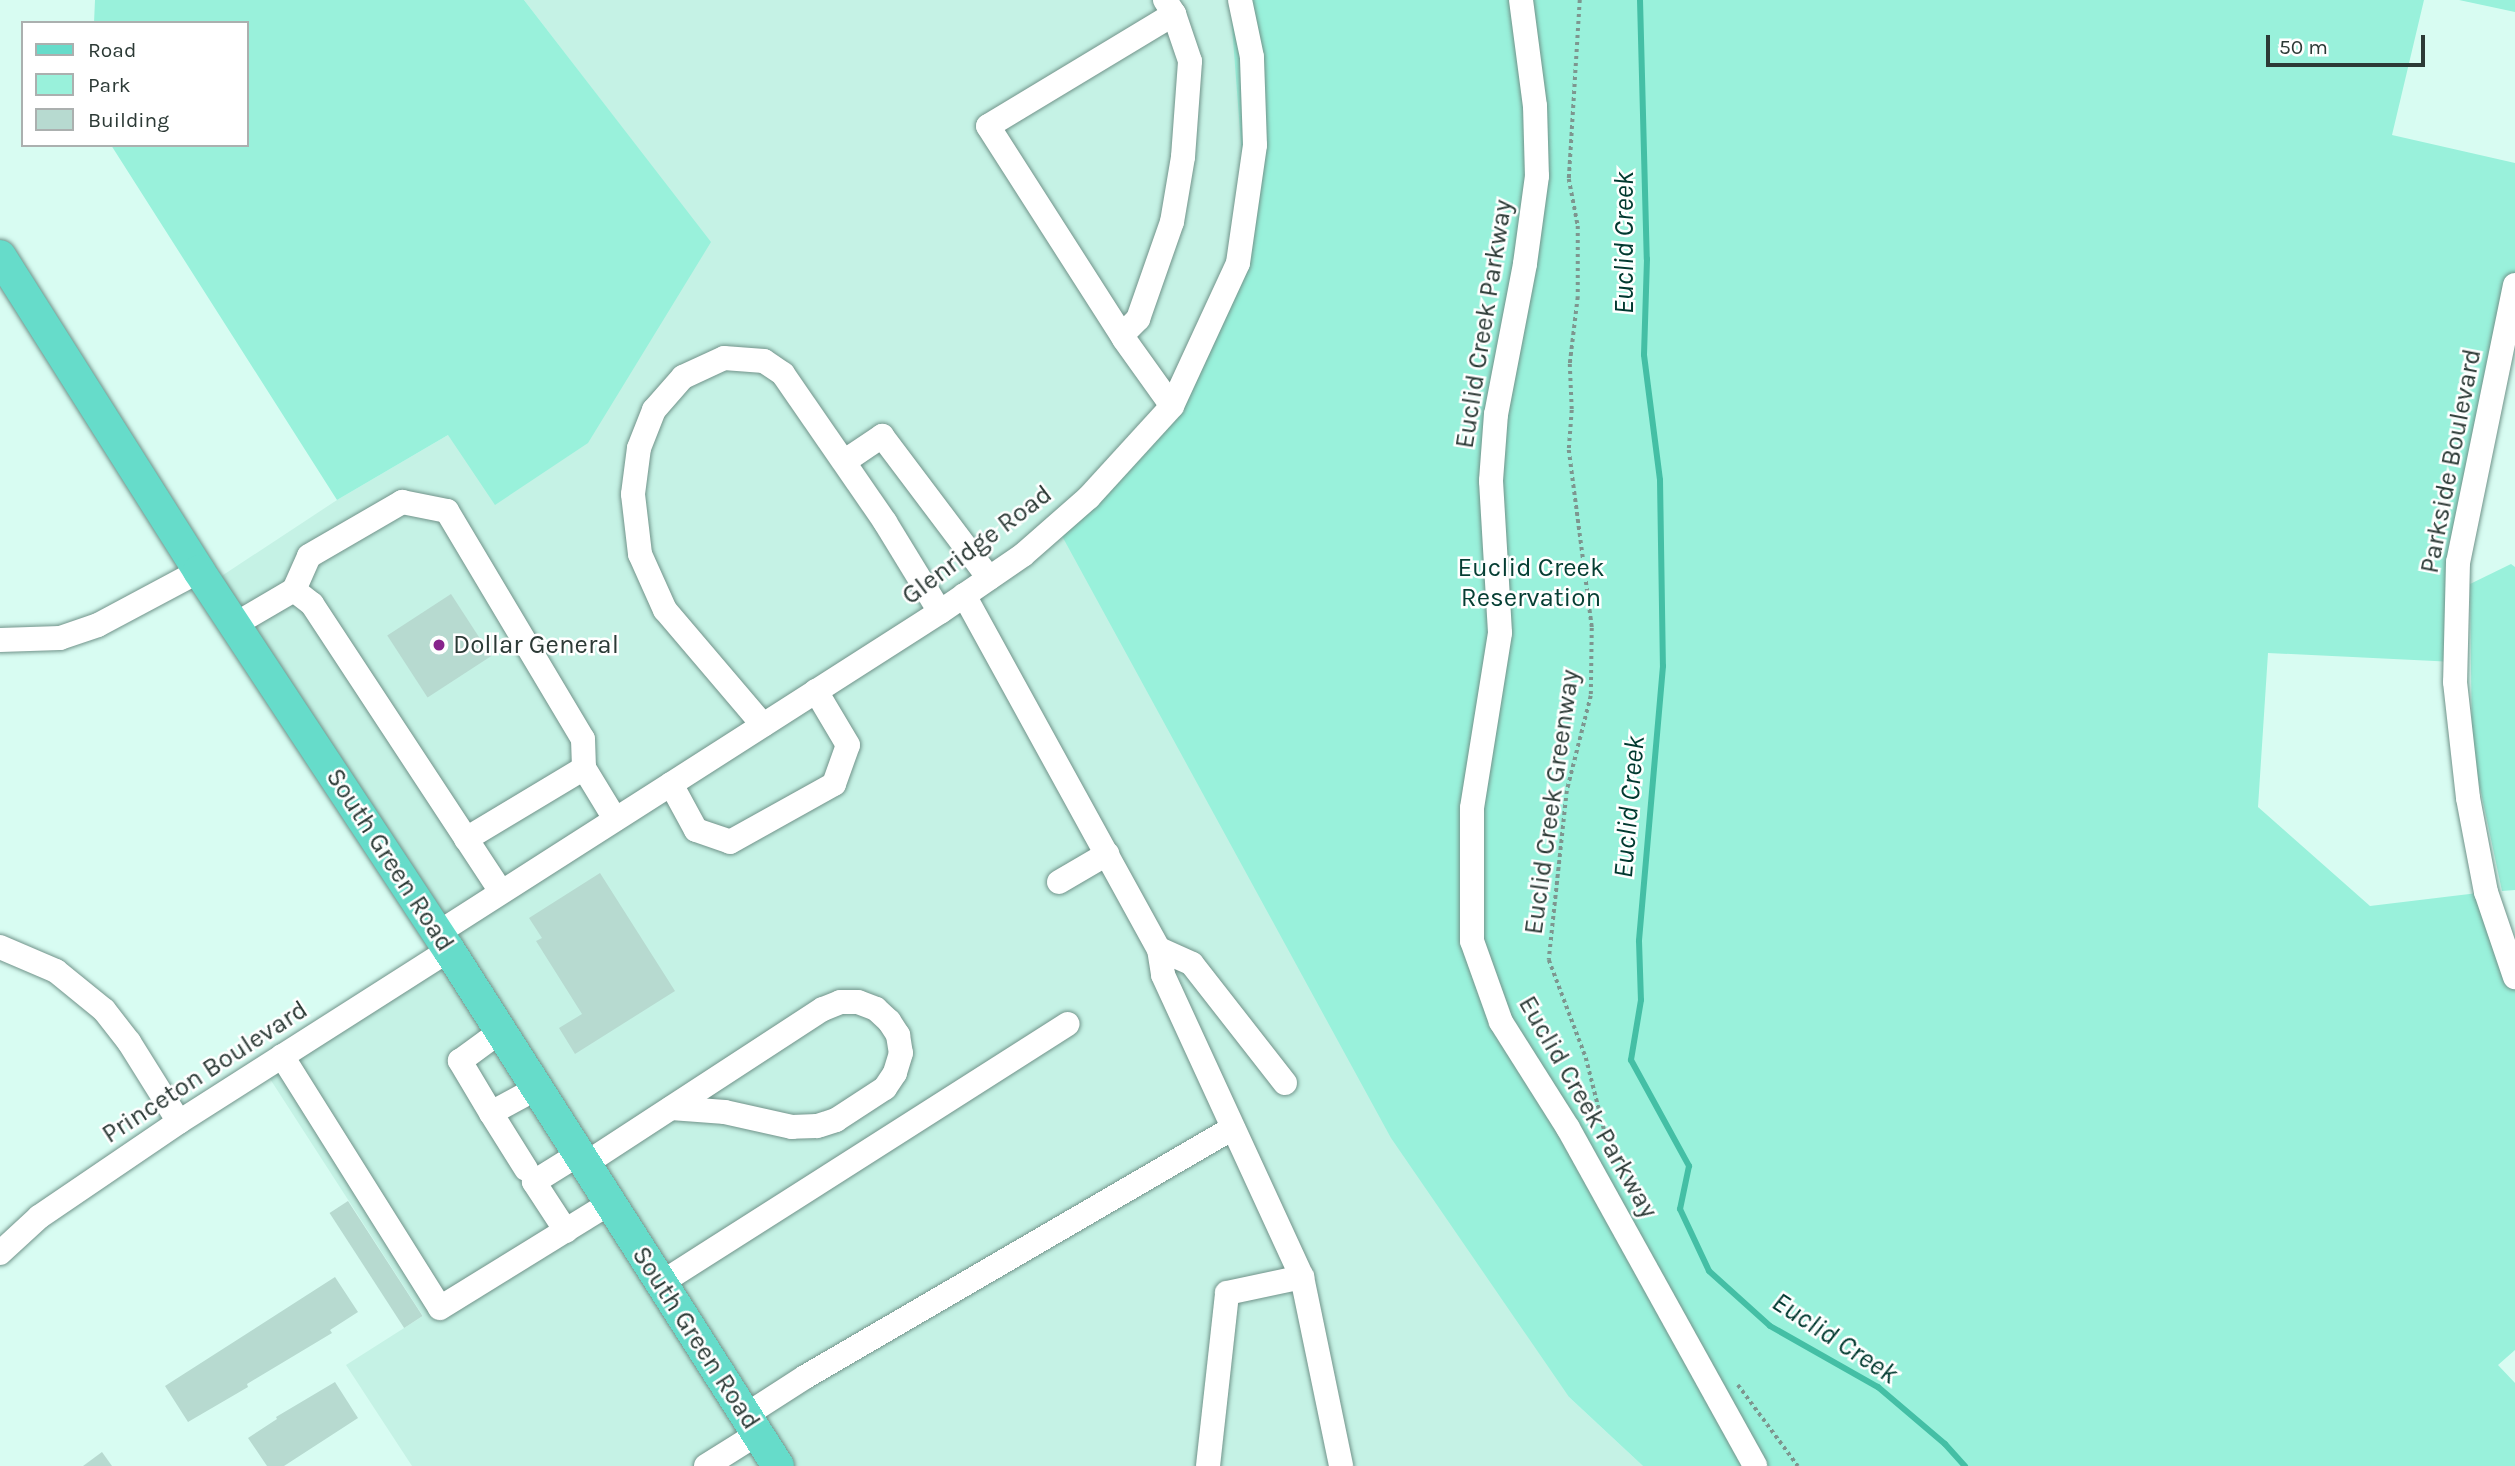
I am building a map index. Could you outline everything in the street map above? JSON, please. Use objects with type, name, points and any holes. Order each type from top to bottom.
[{"type":"main road","name":"South Green Road","points":[[0,256],[199,571],[443,941],[778,1466]]},
{"type":"street","name":"Glenridge Road","points":[[443,941],[501,892],[940,612],[1023,555],[1089,497],[1172,406],[1238,263],[1255,145],[1252,57],[1240,0]]},
{"type":"street","name":"Euclid Creek Parkway","points":[[1521,0],[1535,106],[1537,176],[1525,264],[1496,414],[1491,481],[1500,633],[1472,808],[1472,941],[1501,1022],[1567,1128],[1755,1466]]},
{"type":"street","points":[[1122,335],[1138,319],[1172,222],[1183,157],[1190,61],[1170,7],[988,126],[1122,335],[1172,406]]},
{"type":"street","name":"Parkside Boulevard","points":[[2515,285],[2458,562],[2455,682],[2468,798],[2486,892],[2515,977]]},
{"type":"street","points":[[763,725],[665,610],[640,554],[633,494],[639,448],[654,410],[683,377],[724,358],[764,361],[783,374],[845,461],[940,612]]},
{"type":"street","points":[[845,461],[882,436],[989,578]]},
{"type":"street","points":[[234,625],[294,590],[309,556],[402,502],[447,511],[583,739],[584,768],[615,820]]},
{"type":"street","points":[[0,640],[60,638],[98,625],[199,571]]},
{"type":"street","points":[[294,590],[312,604],[501,892]]},
{"type":"street","points":[[964,595],[1159,948],[1163,975],[1302,1277],[1341,1466]]},
{"type":"street","points":[[671,784],[696,830],[730,842],[834,784],[848,746],[816,691]]},
{"type":"street","points":[[466,839],[584,768]]},
{"type":"street","points":[[1059,882],[1107,854]]},
{"type":"street","name":"Princeton Boulevard","points":[[0,1253],[39,1217],[282,1056],[443,941]]},
{"type":"street","points":[[0,947],[57,971],[104,1010],[129,1042],[179,1122]]},
{"type":"street","points":[[1159,948],[1192,964],[1285,1083]]},
{"type":"street","points":[[566,1231],[534,1182],[582,1159],[671,1108],[823,1009],[841,1002],[858,1002],[876,1009],[889,1021],[898,1035],[901,1053],[895,1073],[885,1088],[836,1120],[817,1126],[792,1127],[725,1112],[671,1108]]},
{"type":"street","points":[[661,1283],[1068,1024]]},
{"type":"street","points":[[501,1031],[460,1061],[526,1168]]},
{"type":"street","points":[[282,1056],[440,1308],[610,1203]]},
{"type":"street","points":[[491,1113],[537,1088]]},
{"type":"street","points":[[706,1466],[751,1424],[817,1370],[1234,1128]]},
{"type":"street","points":[[1208,1466],[1227,1293],[1302,1277]]},
{"type":"path","name":"Euclid Creek Greenway","points":[[1580,0],[1569,179],[1578,226],[1576,328],[1570,364],[1572,410],[1569,450],[1592,628],[1591,696],[1567,791],[1549,960],[1586,1058],[1611,1161]]},
{"type":"path","points":[[1737,1384],[1798,1466]]},
{"type":"shaded area","points":[[524,0],[1240,0],[1569,1397],[1643,1466],[412,1466],[346,1365],[423,1316],[263,1068],[449,949],[208,585],[337,500],[448,435],[710,242]]},
{"type":"green space","points":[[95,0],[524,0],[711,242],[588,443],[495,505],[448,435],[337,500],[112,147],[248,147],[248,21],[94,21]]},
{"type":"green space","name":"Euclid Creek Reservation","points":[[1230,0],[2424,0],[2392,135],[2515,163],[2515,285],[2458,562],[2455,662],[2268,653],[2258,807],[2370,906],[2486,892],[2515,977],[2515,1350],[2498,1365],[2515,1383],[2515,1466],[1643,1466],[1569,1397],[1391,1138],[1056,525],[1172,406],[1246,209]]},
{"type":"green space","points":[[2459,0],[2515,0],[2515,12]]},
{"type":"green space","points":[[2511,564],[2515,567],[2515,890],[2502,891],[2472,750],[2470,584]]},
{"type":"building","name":"Dollar General","points":[[451,594],[491,656],[428,697],[387,635]]},
{"type":"building","points":[[600,873],[675,991],[575,1054],[559,1028],[582,1014],[536,941],[542,938],[529,918]]},
{"type":"building","points":[[348,1201],[423,1316],[404,1328],[330,1213]]},
{"type":"building","points":[[335,1277],[358,1312],[330,1330],[332,1333],[188,1422],[165,1386]]},
{"type":"building","points":[[335,1382],[358,1418],[284,1466],[267,1466],[248,1438],[277,1419],[276,1417]]},
{"type":"building","points":[[102,1452],[112,1466],[83,1466]]},
{"type":"waterway","name":"Euclid Creek","points":[[1640,0],[1647,259],[1644,355],[1660,480],[1663,666],[1639,941],[1641,1000],[1631,1060],[1689,1166],[1680,1209],[1709,1271],[1770,1326],[1878,1387],[1945,1444],[1965,1466]]},
{"type":"place","name":"Dollar General","points":[[439,645]]}]
